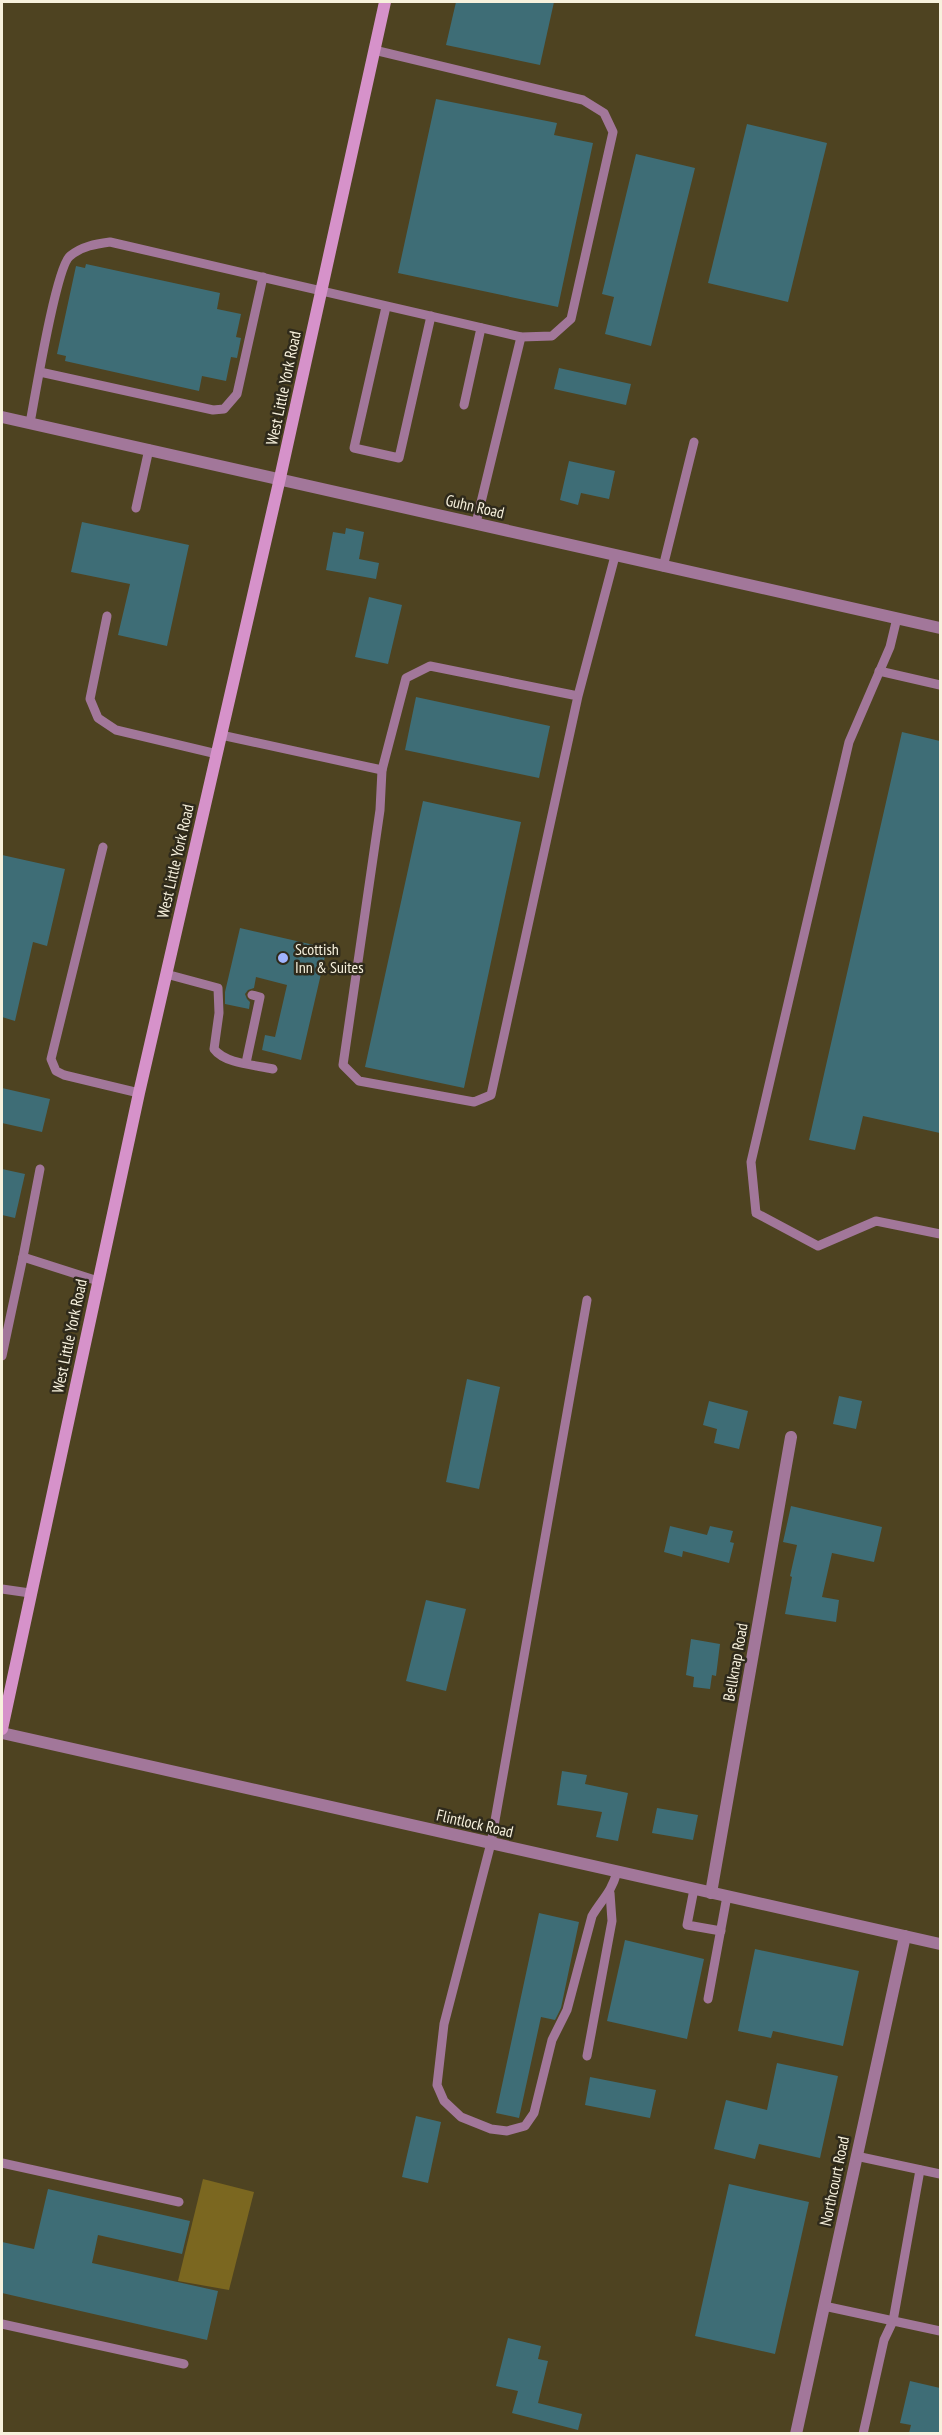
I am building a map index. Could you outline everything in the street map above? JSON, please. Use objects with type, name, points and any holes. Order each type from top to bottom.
[{"type":"main road","name":"West Little York Road","points":[[2,1731],[139,1093],[280,478],[385,2]]},
{"type":"street","name":"Guhn Road","points":[[2,417],[940,628]]},
{"type":"street","name":"Bellknap Road","points":[[711,1893],[791,1437]]},
{"type":"street","name":"Flintlock Road","points":[[2,1731],[940,1944]]},
{"type":"street","name":"Northcourt Road","points":[[796,2433],[905,1936]]},
{"type":"lane","points":[[30,423],[61,277],[69,257],[88,245],[110,242],[521,337],[552,336],[571,319],[613,132],[604,113],[583,100],[374,50]]},
{"type":"lane","points":[[40,372],[213,410],[224,408],[237,394],[263,277]]},
{"type":"lane","points":[[386,307],[354,448],[399,458],[431,316]]},
{"type":"lane","points":[[464,405],[481,328]]},
{"type":"lane","points":[[476,523],[521,337]]},
{"type":"lane","points":[[663,567],[694,442]]},
{"type":"lane","points":[[136,508],[149,449]]},
{"type":"lane","points":[[578,696],[429,666],[406,678],[382,770],[380,810],[344,1065],[358,1081],[474,1102],[491,1095],[578,696],[615,556]]},
{"type":"lane","points":[[106,616],[90,699],[98,718],[116,730],[217,754]]},
{"type":"lane","points":[[897,618],[890,647],[849,742],[751,1162],[756,1213],[818,1246],[876,1221],[940,1234]]},
{"type":"lane","points":[[879,671],[940,685]]},
{"type":"lane","points":[[221,735],[382,770]]},
{"type":"lane","points":[[103,847],[51,1059],[56,1071],[64,1075],[139,1093]]},
{"type":"lane","points":[[166,974],[222,989],[214,1049],[226,1058],[273,1069]]},
{"type":"lane","points":[[246,1063],[260,997],[252,995]]},
{"type":"lane","points":[[2,1356],[40,1169]]},
{"type":"lane","points":[[23,1257],[98,1281]]},
{"type":"lane","points":[[587,1300],[491,1843],[444,2024],[436,2085],[444,2102],[461,2117],[491,2129],[507,2131],[525,2126],[534,2113],[552,2040],[567,2010],[592,1916],[610,1893],[617,1872]]},
{"type":"lane","points":[[2,1589],[30,1593]]},
{"type":"lane","points":[[694,1889],[687,1925],[721,1931]]},
{"type":"lane","points":[[587,2056],[610,1934],[612,1907],[610,1893]]},
{"type":"lane","points":[[708,1999],[727,1896]]},
{"type":"lane","points":[[856,2156],[940,2174]]},
{"type":"lane","points":[[2,2163],[179,2202]]},
{"type":"lane","points":[[863,2433],[884,2340],[892,2321],[920,2170]]},
{"type":"lane","points":[[824,2306],[940,2331]]},
{"type":"lane","points":[[2,2324],[184,2364]]},
{"type":"shaded area","points":[[203,2179],[254,2192],[229,2290],[178,2281]]},
{"type":"building","points":[[456,2],[554,2],[540,65],[446,45]]},
{"type":"building","points":[[436,99],[557,123],[554,135],[593,143],[558,307],[398,273]]},
{"type":"building","points":[[747,124],[827,143],[788,302],[708,283]]},
{"type":"building","points":[[636,154],[695,168],[651,346],[605,334],[614,297],[602,294]]},
{"type":"building","points":[[86,264],[220,293],[217,309],[241,314],[236,337],[241,338],[237,358],[231,357],[226,381],[202,376],[199,391],[65,361],[66,356],[57,354],[76,266],[85,268]]},
{"type":"building","points":[[559,368],[631,384],[626,405],[554,389]]},
{"type":"building","points":[[569,461],[615,471],[609,499],[581,493],[578,505],[560,500]]},
{"type":"building","points":[[82,522],[189,545],[167,646],[118,635],[130,584],[71,572]]},
{"type":"building","points":[[346,528],[364,532],[359,559],[379,563],[376,579],[326,570],[333,532],[345,534]]},
{"type":"building","points":[[369,597],[402,605],[388,664],[355,657]]},
{"type":"building","points":[[416,697],[550,726],[539,778],[405,750]]},
{"type":"building","points":[[902,732],[940,741],[940,1133],[863,1116],[855,1150],[809,1140]]},
{"type":"building","points":[[423,801],[521,822],[464,1088],[365,1067]]},
{"type":"building","points":[[2,855],[65,869],[47,946],[33,942],[15,1021],[2,1017]]},
{"type":"building","points":[[240,928],[327,948],[301,1060],[262,1050],[265,1035],[275,1037],[287,985],[256,977],[254,988],[245,994],[250,1002],[249,1009],[225,1004],[225,992]]},
{"type":"building","points":[[2,1088],[50,1099],[42,1132],[2,1123]]},
{"type":"building","points":[[2,1169],[25,1174],[15,1218],[2,1215]]},
{"type":"building","points":[[467,1379],[500,1387],[479,1489],[446,1482]]},
{"type":"building","points":[[839,1396],[862,1401],[856,1429],[833,1424]]},
{"type":"building","points":[[709,1401],[748,1411],[739,1449],[714,1443],[717,1429],[703,1425]]},
{"type":"building","points":[[791,1506],[882,1527],[874,1562],[832,1553],[822,1597],[839,1600],[836,1622],[785,1614],[797,1545],[783,1542]]},
{"type":"building","points":[[670,1526],[707,1535],[710,1526],[733,1531],[730,1542],[734,1543],[729,1563],[683,1551],[682,1557],[664,1552]]},
{"type":"building","points":[[426,1600],[466,1609],[446,1691],[406,1681]]},
{"type":"building","points":[[691,1639],[720,1644],[716,1676],[712,1675],[710,1689],[693,1687],[694,1677],[686,1675]]},
{"type":"building","points":[[562,1771],[587,1775],[585,1784],[628,1793],[618,1841],[596,1837],[602,1812],[557,1805]]},
{"type":"building","points":[[657,1808],[698,1815],[693,1840],[652,1833]]},
{"type":"building","points":[[539,1913],[579,1922],[561,2008],[555,2020],[541,2017],[519,2118],[496,2113]]},
{"type":"building","points":[[625,1940],[704,1959],[687,2039],[607,2021]]},
{"type":"building","points":[[755,1949],[859,1971],[843,2046],[773,2031],[771,2038],[738,2031]]},
{"type":"building","points":[[777,2063],[838,2076],[820,2158],[759,2144],[755,2159],[714,2149],[726,2100],[767,2110]]},
{"type":"building","points":[[590,2077],[656,2090],[650,2118],[585,2105]]},
{"type":"building","points":[[416,2116],[441,2122],[428,2183],[402,2177]]},
{"type":"building","points":[[729,2184],[809,2202],[775,2354],[695,2336]]},
{"type":"building","points":[[48,2189],[190,2221],[182,2254],[98,2235],[92,2263],[218,2291],[207,2340],[2,2293],[2,2242],[34,2249]]},
{"type":"building","points":[[508,2338],[541,2346],[538,2359],[548,2361],[538,2403],[582,2414],[578,2430],[512,2413],[518,2391],[496,2386]]},
{"type":"building","points":[[910,2381],[940,2388],[940,2433],[909,2433],[911,2425],[900,2423]]},
{"type":"place","name":"Scottish Inn & Suites","points":[[283,958]]}]
